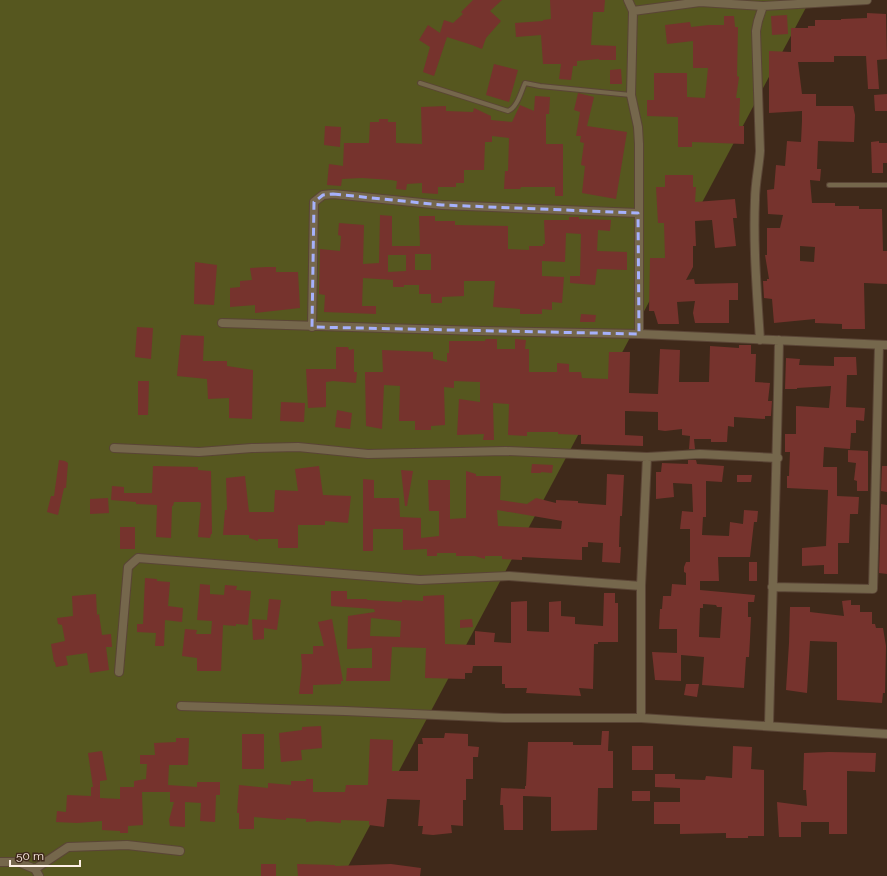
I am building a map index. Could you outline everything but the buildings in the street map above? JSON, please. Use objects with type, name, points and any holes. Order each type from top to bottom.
[{"type":"street","points":[[628,0],[633,11],[631,95],[638,126],[639,334]]},
{"type":"street","points":[[633,11],[700,2],[763,6],[867,0]]},
{"type":"street","points":[[760,340],[754,226],[755,191],[759,169],[760,151],[756,31],[763,6]]},
{"type":"street","points":[[312,327],[314,202],[323,195],[333,194],[442,205],[638,213]]},
{"type":"street","points":[[222,323],[312,327],[639,334],[883,345],[873,589],[772,587]]},
{"type":"street","points":[[769,725],[772,587],[778,458],[779,340]]},
{"type":"street","points":[[114,448],[199,452],[252,448],[298,447],[368,454],[506,451],[647,457],[700,454],[778,458]]},
{"type":"street","points":[[641,718],[641,586],[647,457]]},
{"type":"street","points":[[119,672],[128,567],[138,558],[420,580],[509,576],[641,586]]},
{"type":"street","points":[[180,706],[504,718],[641,718],[769,725],[887,734]]},
{"type":"street","points":[[0,862],[18,862],[37,873],[68,847],[127,845],[180,850]]},
{"type":"lane","points":[[420,83],[508,111],[514,107],[525,83],[540,86],[631,95]]},
{"type":"lane","points":[[829,185],[887,185]]},
{"type":"highlighted area","points":[[333,194],[442,205],[638,213],[639,334],[312,327],[314,202],[323,195]]},
{"type":"shaded area","points":[[0,0],[810,0],[343,876],[0,876]]}]
